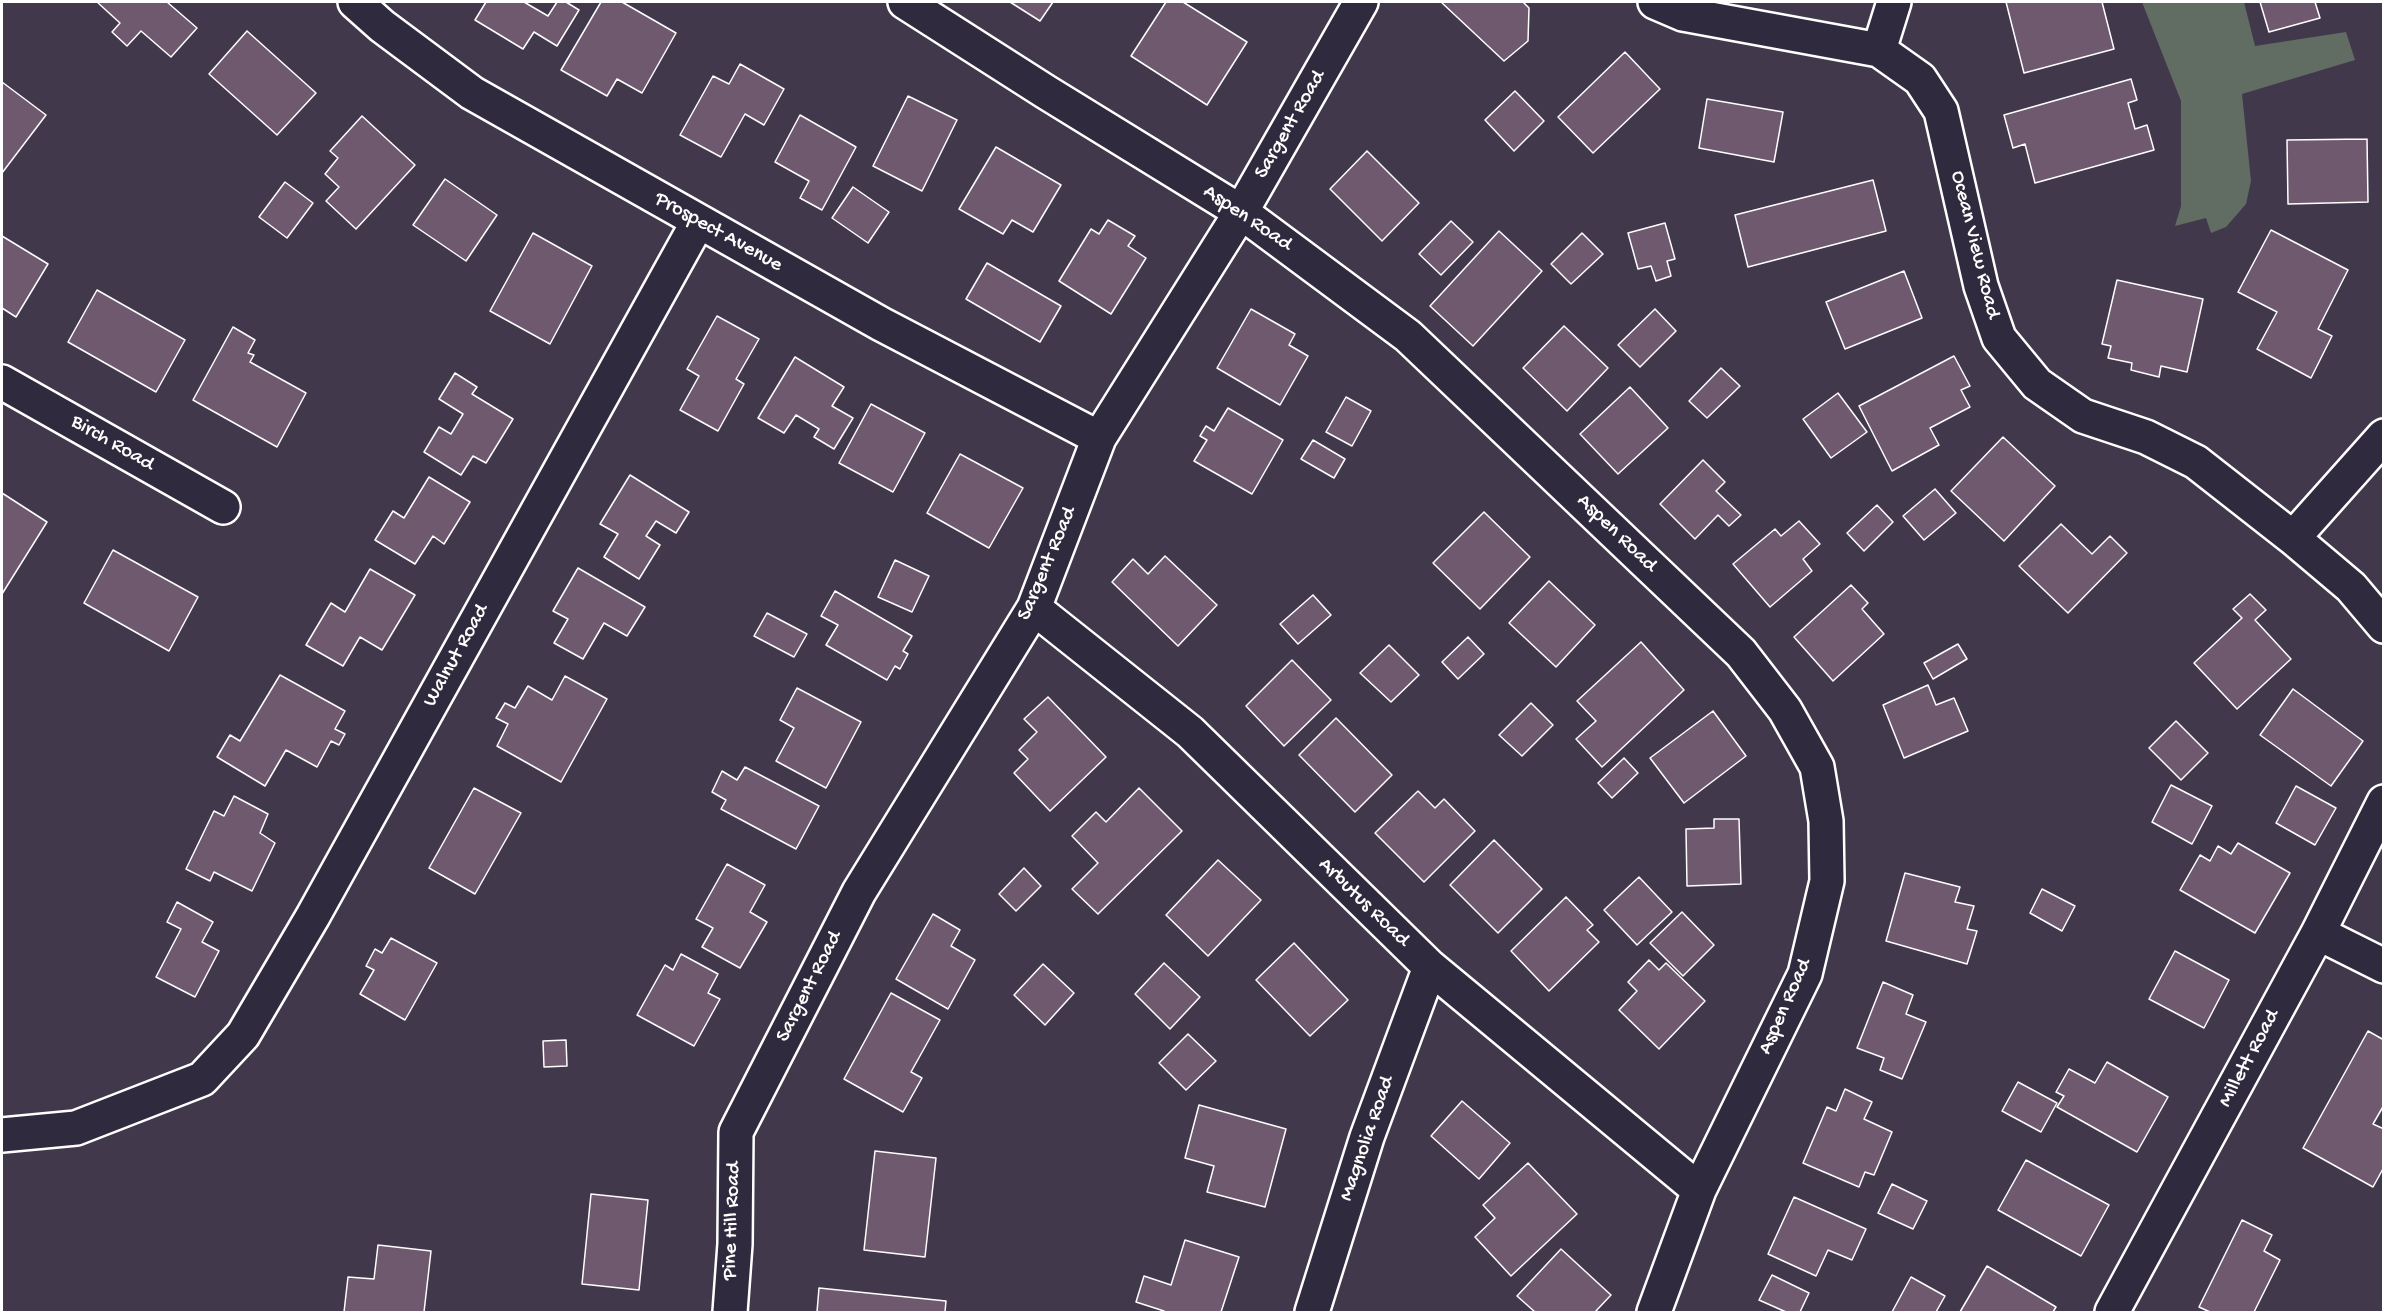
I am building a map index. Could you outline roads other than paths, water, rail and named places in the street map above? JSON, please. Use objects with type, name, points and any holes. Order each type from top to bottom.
[{"type":"street","name":"Prospect Avenue","points":[[355,2],[382,26],[472,93],[892,330],[1099,438]]},
{"type":"street","name":"Aspen Road","points":[[905,2],[1241,212],[1408,336],[1741,653],[1785,710],[1817,767],[1826,821],[1827,881],[1805,974],[1699,1190],[1654,1312]]},
{"type":"street","name":"Sargent Road","points":[[737,1129],[859,892],[1034,608],[1099,438],[1241,212],[1361,2]]},
{"type":"street","name":"Ocean View Road","points":[[1654,2],[1683,14],[1879,50],[1920,79],[1941,111],[1981,286],[1999,338],[2037,384],[2083,416],[2146,438],[2196,462],[2293,538]]},
{"type":"street","points":[[1879,50],[1894,2]]},
{"type":"street","name":"Walnut Road","points":[[2,1135],[76,1128],[202,1079],[243,1035],[313,916],[698,222]]},
{"type":"street","name":"Birch Road","points":[[2,382],[223,507]]},
{"type":"street","points":[[2384,436],[2293,538],[2351,588],[2384,626]]},
{"type":"street","name":"Arbutus Road","points":[[1034,608],[1190,732],[1430,967],[1699,1190]]},
{"type":"street","name":"Millett Road","points":[[2114,1312],[2318,933],[2384,802]]},
{"type":"street","points":[[2318,933],[2384,966]]},
{"type":"street","name":"Magnolia Road","points":[[1312,1312],[1367,1137],[1430,967]]},
{"type":"street","name":"Pine Hill Road","points":[[730,1312],[735,1244],[737,1129]]}]
